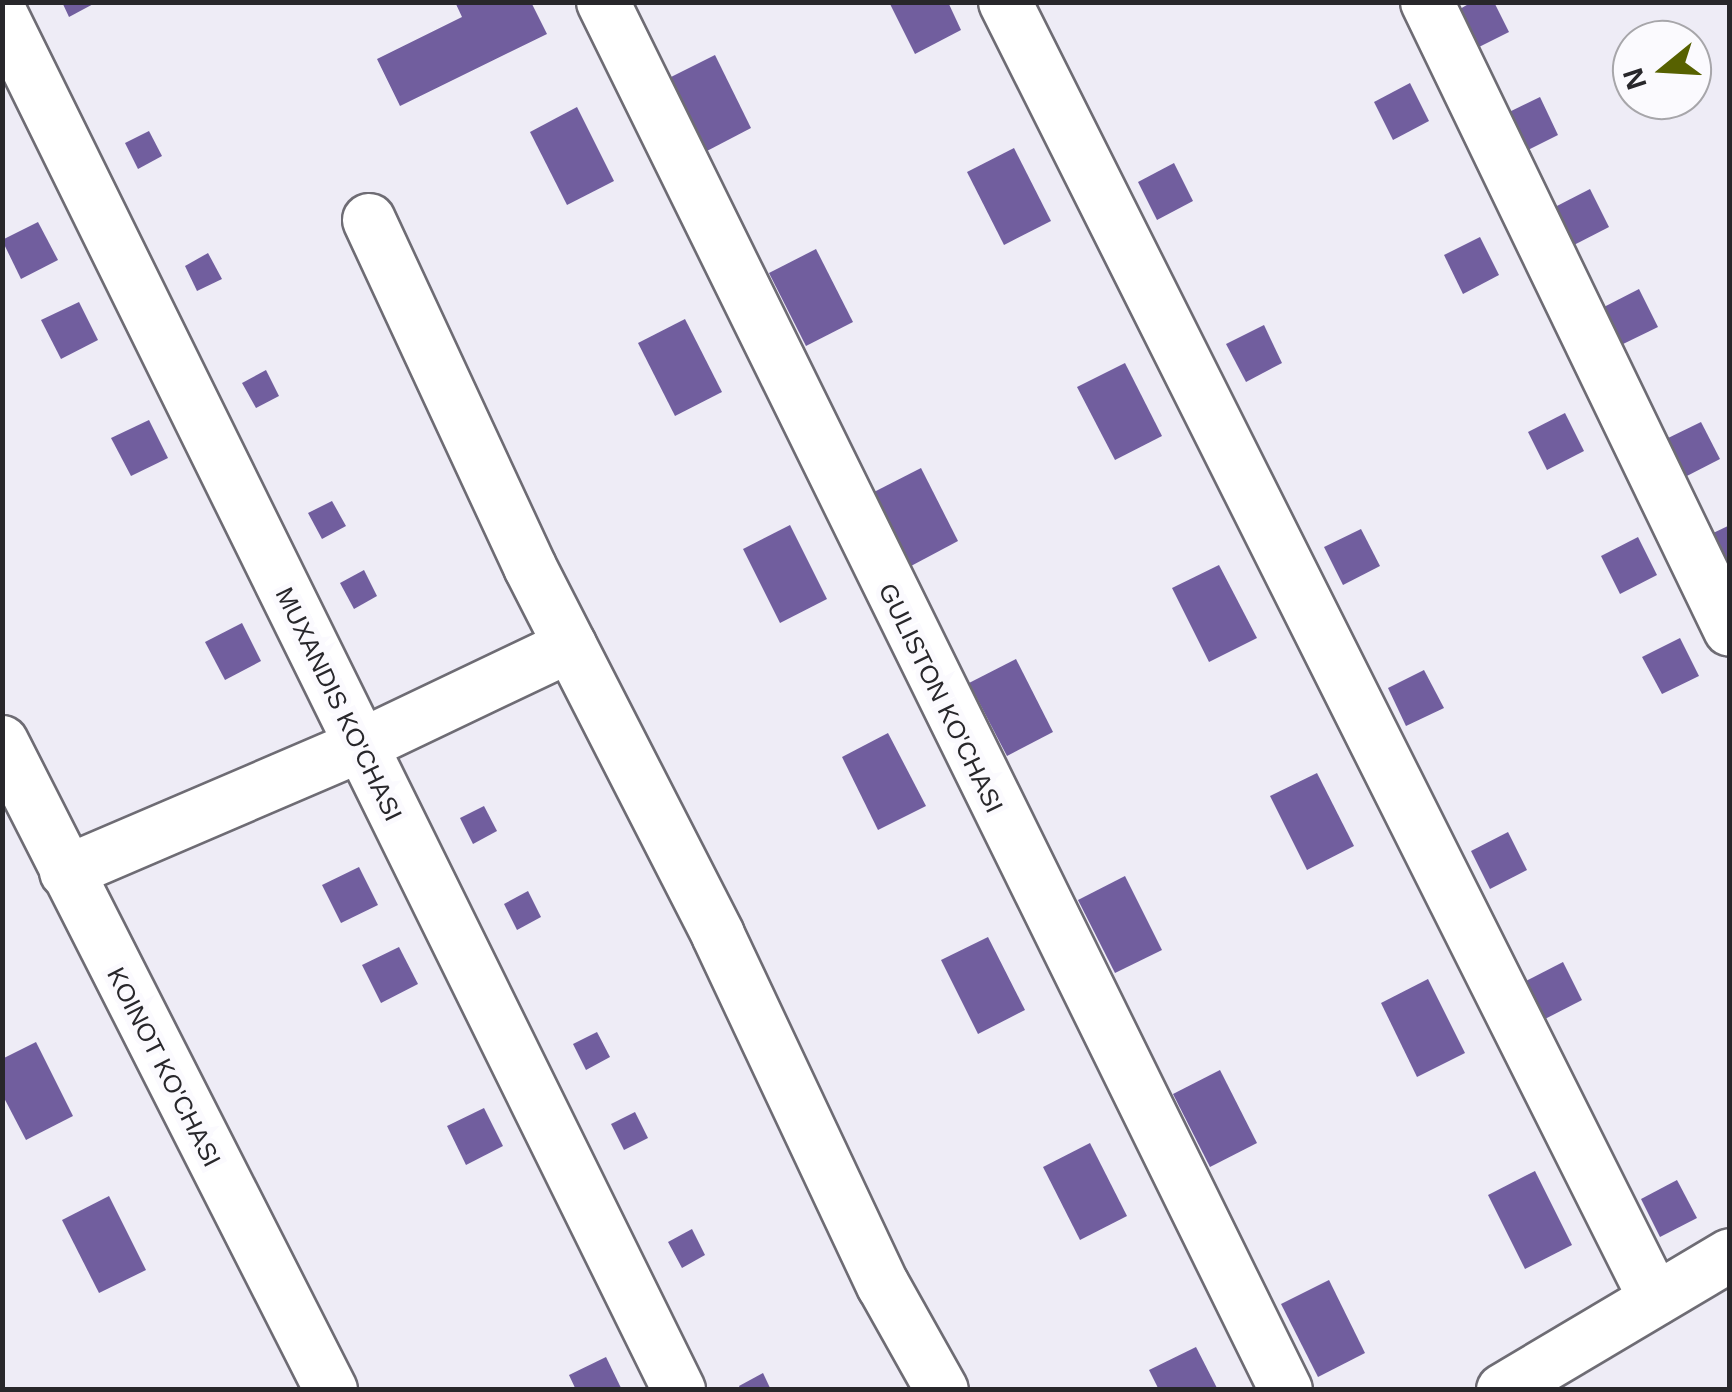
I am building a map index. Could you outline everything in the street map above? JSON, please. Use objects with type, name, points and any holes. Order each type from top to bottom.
[{"type":"street","name":"GULISTON KO'CHASI","points":[[603,2],[1286,1390]]},
{"type":"street","points":[[1006,2],[1655,1299]]},
{"type":"street","points":[[1427,2],[1730,630]]},
{"type":"street","name":"MUXANDIS KO'CHASI","points":[[2,16],[679,1390]]},
{"type":"street","points":[[369,220],[570,646],[718,935],[883,1285],[942,1390]]},
{"type":"street","points":[[66,872],[360,746],[570,646]]},
{"type":"street","name":"KOINOT KO'CHASI","points":[[2,742],[331,1390]]},
{"type":"street","points":[[1503,1390],[1730,1255]]},
{"type":"building","points":[[62,2],[97,2],[69,17]]},
{"type":"building","points":[[455,2],[531,2],[547,34],[400,106],[377,59],[462,17]]},
{"type":"building","points":[[889,2],[948,2],[961,30],[915,54]]},
{"type":"building","points":[[1472,2],[1494,2],[1509,32],[1471,51],[1453,13]]},
{"type":"building","points":[[715,55],[751,128],[705,152],[667,79]]},
{"type":"building","points":[[1410,83],[1429,121],[1393,140],[1374,102]]},
{"type":"building","points":[[1540,97],[1558,135],[1522,153],[1503,115]]},
{"type":"building","points":[[577,107],[614,181],[567,205],[530,132]]},
{"type":"building","points":[[149,131],[162,156],[138,169],[125,143]]},
{"type":"building","points":[[1014,148],[1051,221],[1004,245],[967,172]]},
{"type":"building","points":[[1174,163],[1193,201],[1157,220],[1138,182]]},
{"type":"building","points":[[1590,189],[1609,227],[1572,246],[1553,208]]},
{"type":"building","points":[[38,222],[58,260],[21,279],[2,240]]},
{"type":"building","points":[[1480,237],[1499,275],[1463,294],[1444,255]]},
{"type":"building","points":[[816,249],[853,322],[806,346],[769,273]]},
{"type":"building","points":[[208,253],[222,279],[197,291],[185,266]]},
{"type":"building","points":[[1639,289],[1658,327],[1621,345],[1602,308]]},
{"type":"building","points":[[79,302],[98,340],[61,359],[41,320]]},
{"type":"building","points":[[685,319],[722,392],[675,416],[638,343]]},
{"type":"building","points":[[1264,325],[1282,363],[1246,382],[1226,344]]},
{"type":"building","points":[[1125,363],[1162,436],[1115,460],[1077,387]]},
{"type":"building","points":[[266,370],[279,396],[256,408],[242,383]]},
{"type":"building","points":[[1565,413],[1584,451],[1547,470],[1528,432]]},
{"type":"building","points":[[149,420],[168,458],[131,476],[111,438]]},
{"type":"building","points":[[1701,422],[1720,459],[1683,478],[1664,440]]},
{"type":"building","points":[[921,468],[958,541],[911,566],[874,492]]},
{"type":"building","points":[[332,501],[346,526],[322,539],[308,513]]},
{"type":"building","points":[[790,525],[827,599],[780,623],[743,549]]},
{"type":"building","points":[[1730,525],[1730,576],[1709,535]]},
{"type":"building","points":[[1361,529],[1380,566],[1343,585],[1324,547]]},
{"type":"building","points":[[1638,537],[1657,575],[1620,594],[1601,556]]},
{"type":"building","points":[[1219,565],[1257,638],[1209,662],[1172,588]]},
{"type":"building","points":[[364,570],[377,596],[354,609],[340,583]]},
{"type":"building","points":[[242,623],[261,661],[225,680],[205,642]]},
{"type":"building","points":[[1680,638],[1699,676],[1662,694],[1642,657]]},
{"type":"building","points":[[1016,659],[1053,732],[1007,756],[969,683]]},
{"type":"building","points":[[1424,670],[1444,708],[1406,726],[1388,688]]},
{"type":"building","points":[[888,733],[926,806],[878,830],[842,757]]},
{"type":"building","points":[[1317,773],[1354,846],[1307,870],[1270,796]]},
{"type":"building","points":[[484,806],[497,831],[473,844],[460,818]]},
{"type":"building","points":[[1508,832],[1527,870],[1490,889],[1471,851]]},
{"type":"building","points":[[359,867],[378,905],[341,923],[322,885]]},
{"type":"building","points":[[1125,876],[1162,950],[1115,973],[1078,900]]},
{"type":"building","points":[[528,891],[541,917],[517,930],[504,904]]},
{"type":"building","points":[[988,937],[1025,1010],[978,1034],[941,960]]},
{"type":"building","points":[[399,947],[418,984],[381,1003],[362,965]]},
{"type":"building","points":[[1563,962],[1582,1000],[1545,1019],[1526,981]]},
{"type":"building","points":[[1428,979],[1465,1053],[1417,1077],[1381,1003]]},
{"type":"building","points":[[597,1032],[610,1057],[586,1070],[573,1044]]},
{"type":"building","points":[[36,1042],[73,1116],[26,1140],[2,1094],[2,1059]]},
{"type":"building","points":[[1220,1070],[1257,1143],[1210,1167],[1173,1094]]},
{"type":"building","points":[[484,1108],[503,1146],[466,1165],[447,1126]]},
{"type":"building","points":[[635,1112],[648,1138],[624,1150],[611,1124]]},
{"type":"building","points":[[1090,1143],[1127,1216],[1080,1240],[1043,1167]]},
{"type":"building","points":[[1535,1171],[1572,1245],[1525,1269],[1488,1195]]},
{"type":"building","points":[[1677,1180],[1697,1218],[1660,1237],[1641,1199]]},
{"type":"building","points":[[109,1196],[146,1270],[99,1293],[62,1220]]},
{"type":"building","points":[[692,1229],[705,1255],[682,1268],[668,1242]]},
{"type":"building","points":[[1329,1280],[1365,1353],[1318,1377],[1281,1304]]},
{"type":"building","points":[[1196,1347],[1218,1390],[1159,1390],[1149,1370]]},
{"type":"building","points":[[606,1357],[622,1390],[576,1390],[569,1375]]},
{"type":"building","points":[[763,1373],[771,1390],[741,1390],[739,1386]]}]
